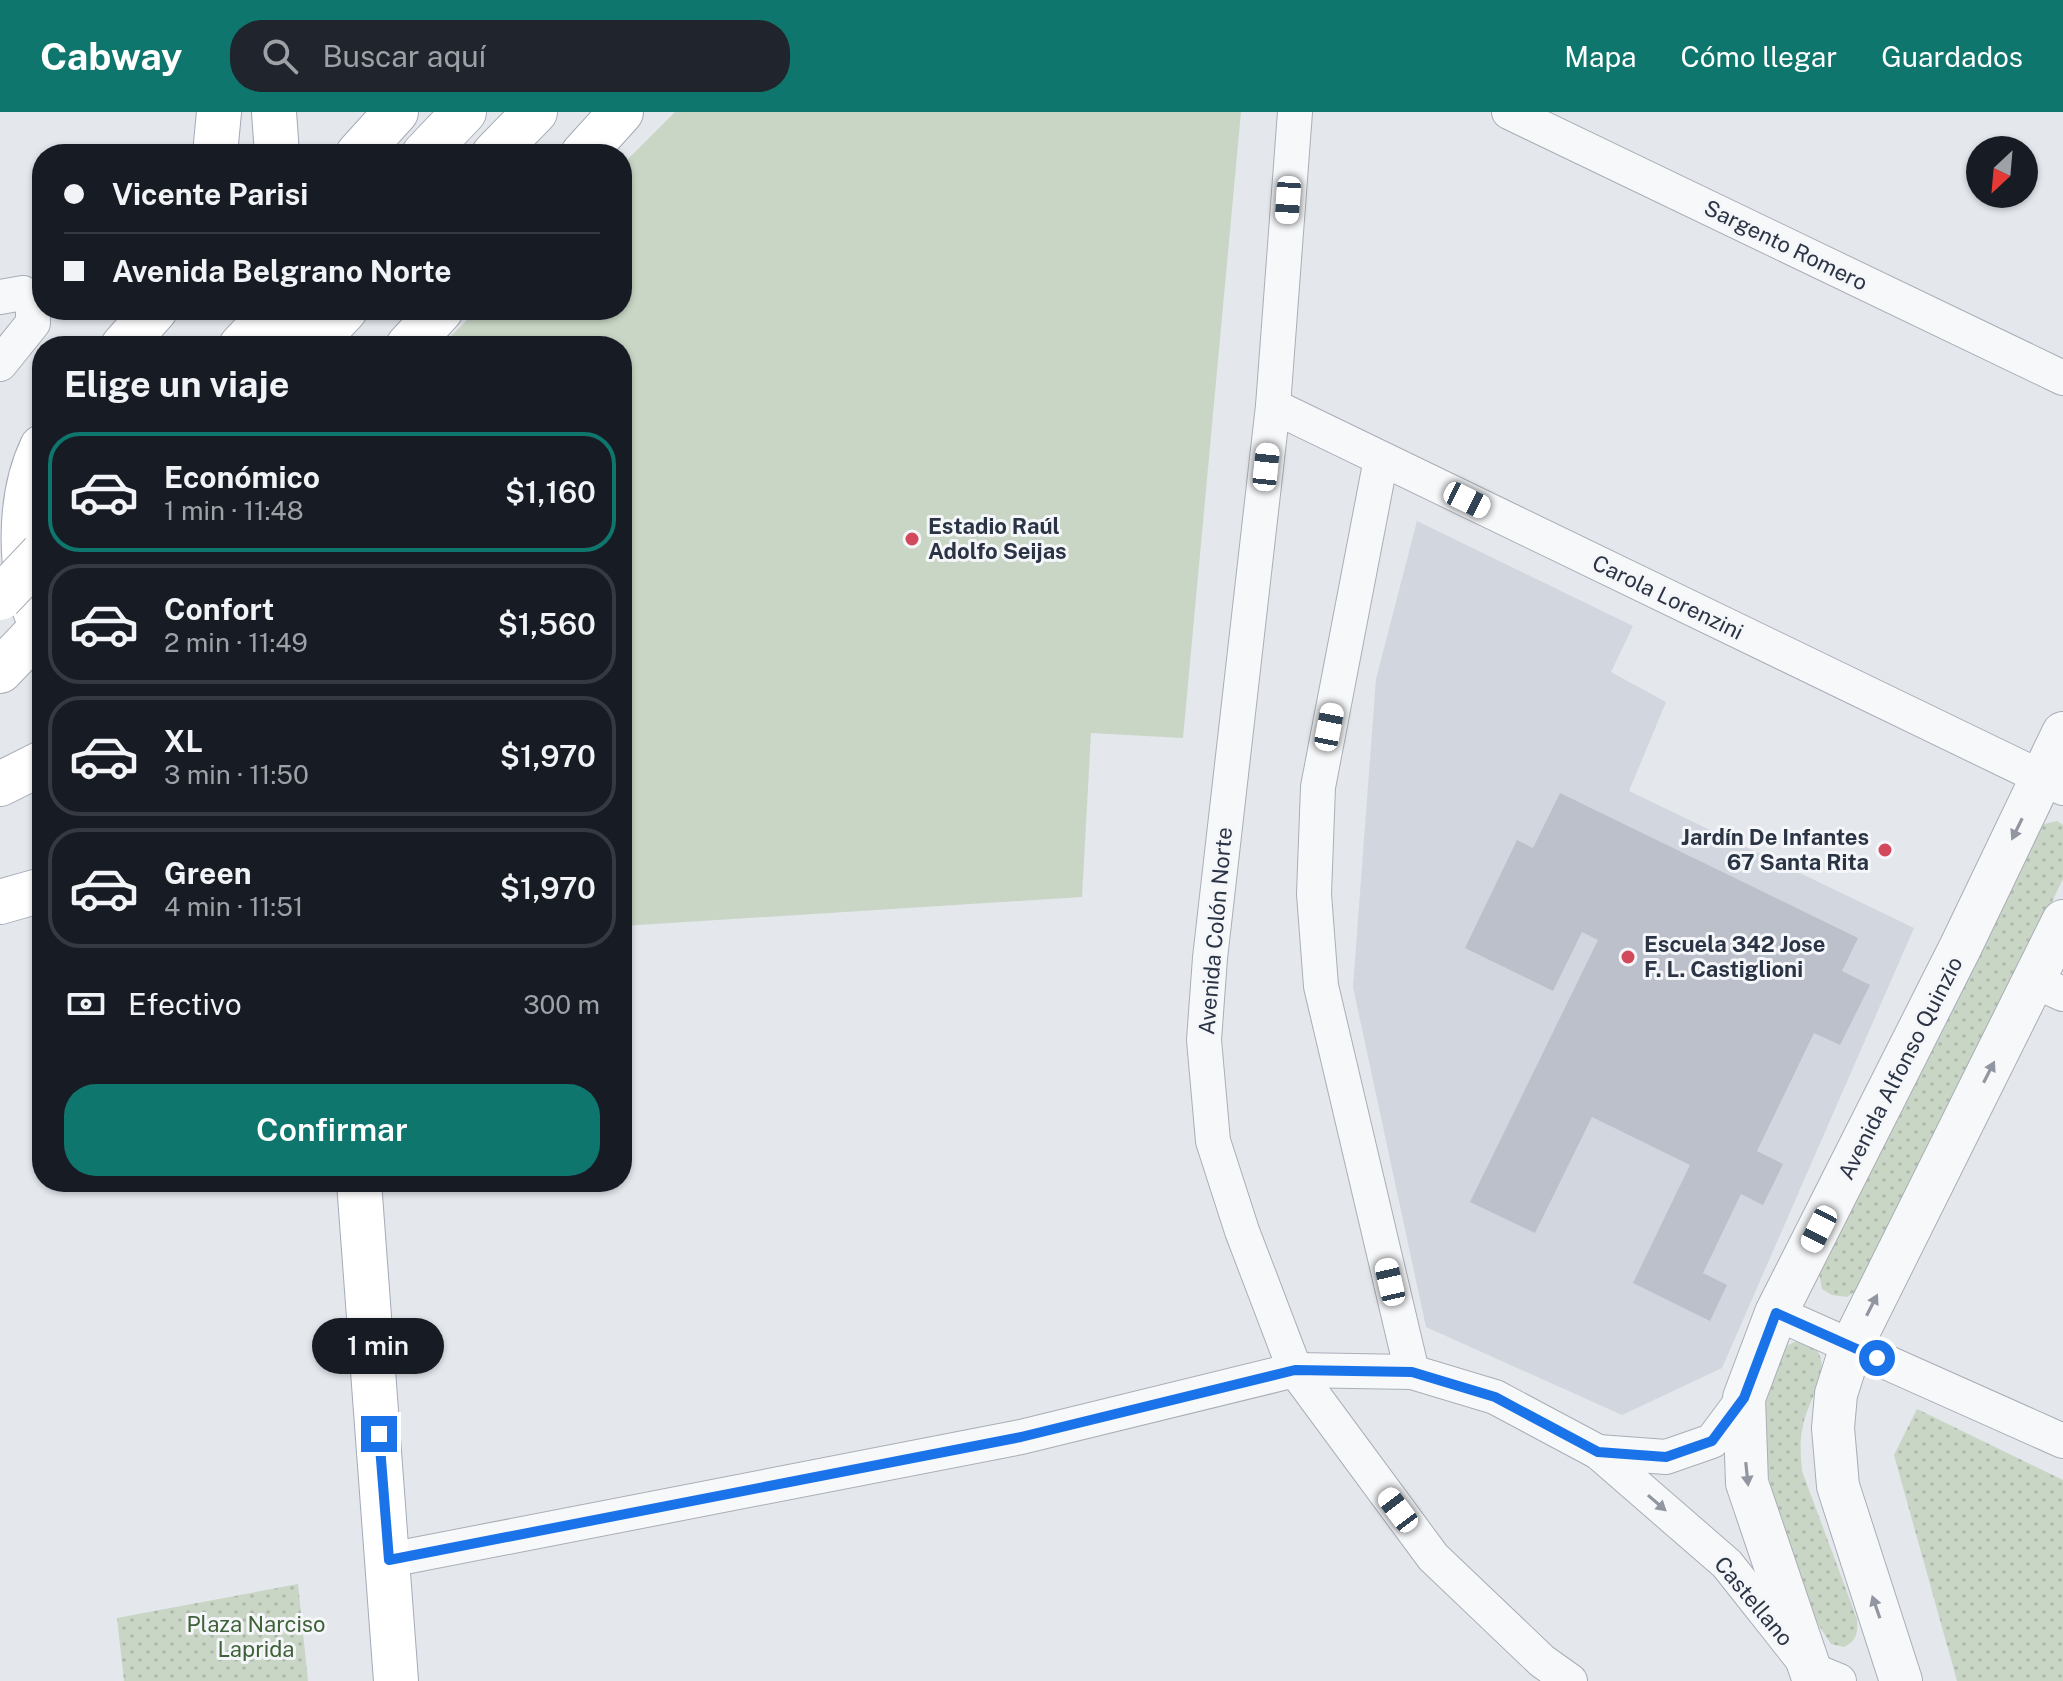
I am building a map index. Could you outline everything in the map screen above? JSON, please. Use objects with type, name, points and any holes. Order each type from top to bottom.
[{"type":"main road","points":[[216,144],[219,112]]},
{"type":"main road","points":[[274,112],[276,144]]},
{"type":"main road","points":[[367,144],[396,112]]},
{"type":"main road","points":[[434,144],[464,112]]},
{"type":"main road","points":[[504,144],[535,112]]},
{"type":"main road","points":[[592,144],[621,112]]},
{"type":"main road","points":[[250,336],[266,320]]},
{"type":"main road","points":[[320,336],[336,320]]},
{"type":"main road","points":[[417,336],[432,320]]},
{"type":"main road","points":[[0,460],[32,429]]},
{"type":"main road","points":[[32,473],[23,523],[32,604]]},
{"type":"main road","points":[[0,598],[32,564]]},
{"type":"main road","points":[[0,671],[32,637]]},
{"type":"main road","points":[[0,784],[32,768]]},
{"type":"main road","points":[[0,902],[32,893]]},
{"type":"main road","points":[[360,1192],[396,1681]]},
{"type":"street","name":"Avenida Colón Norte","points":[[1295,112],[1273,406],[1210,958],[1204,1040],[1213,1141],[1242,1231],[1295,1370],[1433,1557],[1542,1661],[1570,1681]]},
{"type":"street","name":"Sargento Romero","points":[[1509,112],[2063,378]]},
{"type":"street","points":[[0,297],[23,293],[32,303]]},
{"type":"street","points":[[0,364],[33,320]]},
{"type":"street","name":"Carola Lorenzini","points":[[1273,406],[2052,783]]},
{"type":"street","points":[[1381,459],[1318,787],[1314,894],[1321,986],[1412,1372]]},
{"type":"street","name":"Avenida Alfonso Quinzio","points":[[1821,1677],[1747,1483],[1744,1398],[1776,1313],[1961,946],[2052,783],[2063,733]]},
{"type":"street","points":[[1901,1681],[1838,1486],[1834,1417],[1836,1394],[1851,1347],[2049,987],[2063,921]]},
{"type":"street","points":[[1776,1313],[2063,1441]]},
{"type":"street","name":"Castellano","points":[[389,1560],[1021,1437],[1295,1370],[1412,1372],[1495,1397],[1598,1452],[1727,1564],[1821,1677]]},
{"type":"street","name":"Castellano","points":[[1598,1452],[1666,1457],[1712,1441],[1744,1398]]},
{"type":"shaded area","name":"Escuela 342 Jose F. L. Castiglioni","points":[[1417,521],[1633,626],[1611,672],[1666,702],[1629,791],[1914,928],[1722,1368],[1622,1415],[1426,1327],[1353,987],[1376,679]]},
{"type":"green space","name":"Estadio Raúl Adolfo Seijas","points":[[675,112],[1241,112],[1183,738],[1091,733],[1082,897],[632,925],[632,336],[451,336],[467,320],[632,320],[632,155]]},
{"type":"green space","points":[[2057,821],[2063,825],[2063,879],[1870,1274],[1860,1288],[1847,1297],[1832,1295],[1822,1289],[1819,1273],[2032,832],[2044,824]]},
{"type":"green space","points":[[1796,1341],[1808,1341],[1821,1360],[1819,1381],[1802,1432],[1802,1471],[1857,1619],[1856,1636],[1844,1647],[1831,1644],[1816,1621],[1773,1497],[1763,1446],[1766,1396],[1785,1347]]},
{"type":"green space","points":[[1917,1409],[2063,1480],[2063,1681],[1957,1681],[1894,1455]]},
{"type":"green space","name":"Plaza Narciso Laprida","points":[[298,1584],[308,1681],[124,1681],[117,1618]]},
{"type":"building","points":[[1560,793],[1858,938],[1842,971],[1870,985],[1840,1045],[1814,1033],[1757,1151],[1783,1164],[1763,1205],[1741,1194],[1703,1273],[1727,1285],[1710,1321],[1633,1283],[1690,1165],[1592,1117],[1535,1233],[1470,1202],[1598,940],[1582,932],[1553,991],[1465,948],[1517,840],[1533,848]]},
{"type":"place","name":"Estadio Raúl Adolfo Seijas","points":[[912,539]]},
{"type":"place","name":"Jardín De Infantes 67 Santa Rita","points":[[1885,850]]},
{"type":"place","name":"Escuela 342 Jose F. L. Castiglioni","points":[[1628,957]]},
{"type":"route","points":[[379,1434],[389,1560],[1021,1437],[1295,1370],[1412,1372],[1495,1397],[1598,1452],[1666,1457],[1712,1441],[1744,1398],[1776,1313],[1877,1358]]}]
